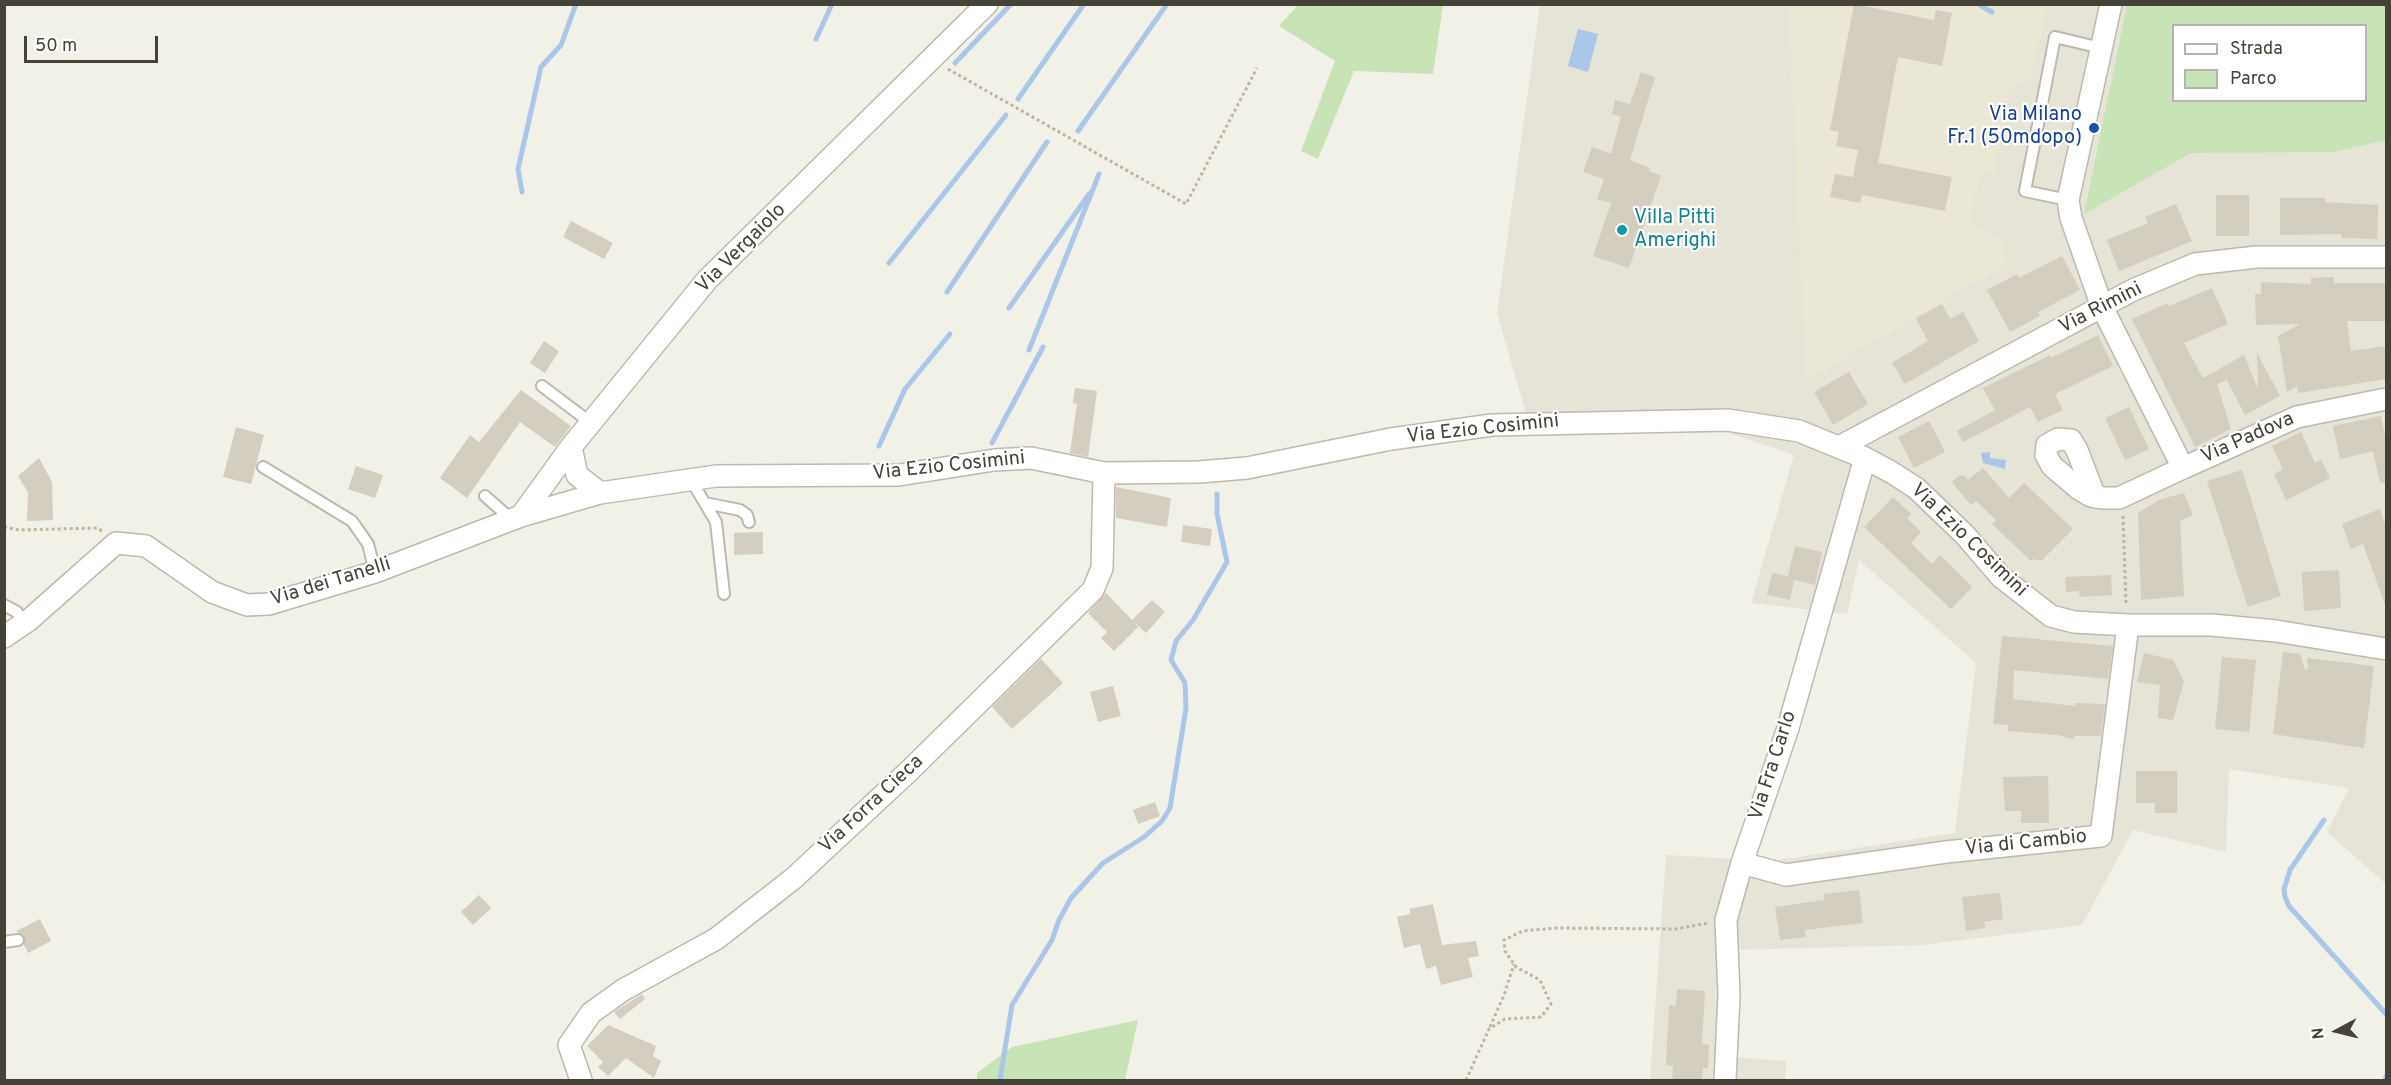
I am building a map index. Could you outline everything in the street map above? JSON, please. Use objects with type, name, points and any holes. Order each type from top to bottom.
[{"type":"street","name":"Via Vergaiolo","points":[[516,518],[707,280],[933,61],[987,4]]},
{"type":"street","points":[[2068,200],[2111,4]]},
{"type":"street","name":"Via Padova","points":[[2068,200],[2070,218],[2102,307],[2183,468],[2297,417],[2386,399]]},
{"type":"street","name":"Via Rimini","points":[[1839,447],[2133,290],[2206,261],[2256,257],[2386,257]]},
{"type":"street","name":"Via Ezio Cosimini","points":[[516,518],[600,494],[716,477],[898,475],[994,460],[1031,458],[1104,473],[1166,473],[1247,468],[1391,439],[1492,425],[1540,422],[1728,420],[1799,431],[1865,458],[1916,488],[1965,535],[2001,577],[2051,616],[2074,622],[2127,625],[2212,625],[2287,632],[2386,649]]},
{"type":"street","points":[[571,447],[577,475],[600,494]]},
{"type":"street","name":"Via Fra Carlo","points":[[1725,1080],[1729,995],[1726,920],[1742,863],[1788,728],[1865,458]]},
{"type":"street","points":[[2095,497],[2113,499],[2123,496],[2183,468]]},
{"type":"street","name":"Via Forra Cieca","points":[[581,1080],[569,1046],[591,1013],[632,986],[716,939],[794,878],[909,771],[1093,590],[1102,568],[1104,473]]},
{"type":"street","name":"Via dei Tanelli","points":[[131,545],[146,546],[212,592],[247,605],[269,604],[375,572],[516,518]]},
{"type":"street","points":[[4,637],[23,625],[116,543],[131,545]]},
{"type":"street","name":"Via di Cambio","points":[[1742,863],[1786,875],[1946,852],[2102,836],[2127,625]]},
{"type":"lane","points":[[2068,200],[2025,191],[2055,37],[2101,48]]},
{"type":"lane","points":[[542,386],[591,423]]},
{"type":"lane","points":[[263,466],[352,521],[368,544],[375,572]]},
{"type":"lane","points":[[691,480],[716,522],[724,594]]},
{"type":"lane","points":[[484,496],[516,518]]},
{"type":"lane","points":[[705,503],[740,510],[749,522]]},
{"type":"lane","points":[[4,605],[17,612],[23,625]]},
{"type":"lane","points":[[4,942],[18,940]]},
{"type":"path","points":[[933,61],[1186,204],[1257,68]]},
{"type":"path","points":[[2123,496],[2127,625]]},
{"type":"path","points":[[4,527],[19,530],[97,528],[131,545]]},
{"type":"path","points":[[1489,1029],[1504,1019],[1541,1017],[1551,1004],[1540,980],[1514,964],[1505,951],[1504,940],[1523,931],[1556,928],[1676,929],[1726,920]]},
{"type":"path","points":[[1466,1080],[1504,996],[1514,964]]},
{"type":"shaded area","points":[[1540,5],[2386,5],[2386,884],[2327,832],[2349,788],[2229,769],[2226,852],[2133,830],[2082,925],[1921,945],[1731,950],[1730,1057],[1786,1061],[1785,1080],[1650,1080],[1666,855],[1772,861],[1955,833],[1976,663],[1859,560],[1847,614],[1751,603],[1794,455],[1703,424],[1530,427],[1497,313]]},
{"type":"shaded area","points":[[1788,5],[2048,5],[2032,78],[2010,90],[1995,170],[1979,176],[1970,225],[2001,238],[2008,263],[1805,382]]},
{"type":"green space","points":[[1298,5],[1443,5],[1433,74],[1354,71],[1318,159],[1301,151],[1335,61],[1279,26]]},
{"type":"green space","points":[[2127,5],[2386,5],[2386,140],[2334,152],[2191,153],[2084,214]]},
{"type":"green space","points":[[1138,1020],[1125,1080],[977,1080],[977,1073],[1012,1047]]},
{"type":"water","points":[[1578,29],[1598,34],[1588,72],[1568,66]]},
{"type":"water","points":[[1990,452],[1990,458],[2006,460],[2005,469],[1983,463],[1981,453]]},
{"type":"building","points":[[1854,4],[1934,20],[1936,10],[1952,13],[1942,66],[1898,57],[1878,163],[1952,177],[1945,211],[1862,195],[1860,203],[1830,197],[1835,174],[1853,177],[1858,150],[1836,146],[1839,132],[1830,130]]},
{"type":"building","name":"Villa Pitti Amerighi","points":[[1641,72],[1655,77],[1630,160],[1650,168],[1649,171],[1661,176],[1629,268],[1593,256],[1611,203],[1597,199],[1604,179],[1583,172],[1592,147],[1611,154],[1621,117],[1612,114],[1615,100],[1630,104]]},
{"type":"building","points":[[2216,195],[2249,195],[2249,236],[2216,236]]},
{"type":"building","points":[[2280,198],[2325,198],[2325,202],[2378,205],[2377,239],[2341,238],[2341,234],[2280,235]]},
{"type":"building","points":[[2176,204],[2192,241],[2119,271],[2107,240],[2148,223],[2145,217]]},
{"type":"building","points":[[571,221],[613,243],[604,259],[563,237]]},
{"type":"building","points":[[2062,256],[2080,290],[2038,312],[2040,316],[2010,332],[1987,290],[2017,274],[2019,278]]},
{"type":"building","points":[[2334,277],[2334,283],[2386,283],[2386,321],[2347,321],[2351,351],[2386,346],[2386,379],[2298,393],[2297,386],[2287,392],[2278,336],[2300,324],[2256,325],[2255,294],[2261,294],[2261,282],[2311,284],[2311,278]]},
{"type":"building","points":[[2212,288],[2228,324],[2184,343],[2203,378],[2244,355],[2258,389],[2257,353],[2280,396],[2245,415],[2227,380],[2217,384],[2231,429],[2195,447],[2132,319],[2168,303],[2169,306]]},
{"type":"building","points":[[1942,304],[1950,319],[1963,312],[1979,341],[1905,384],[1892,363],[1928,341],[1916,318]]},
{"type":"building","points":[[2098,335],[2113,366],[2055,394],[2063,410],[2038,422],[2030,407],[1963,442],[1957,431],[1995,410],[1983,388],[2050,355],[2051,358]]},
{"type":"building","points":[[544,341],[559,351],[545,373],[530,363]]},
{"type":"building","points":[[1849,372],[1868,404],[1833,425],[1814,392]]},
{"type":"building","points":[[1075,388],[1097,391],[1088,457],[1070,453],[1077,404],[1073,403]]},
{"type":"building","points":[[521,390],[571,426],[555,447],[520,422],[467,498],[440,478],[470,435],[479,442]]},
{"type":"building","points":[[2129,407],[2149,449],[2125,460],[2105,418]]},
{"type":"building","points":[[2381,416],[2386,441],[2386,482],[2380,483],[2373,451],[2340,459],[2333,426]]},
{"type":"building","points":[[1929,421],[1945,452],[1914,468],[1898,437]]},
{"type":"building","points":[[236,427],[264,435],[251,484],[223,477]]},
{"type":"building","points":[[2301,432],[2315,463],[2321,460],[2330,478],[2286,500],[2274,474],[2283,469],[2272,446]]},
{"type":"building","points":[[39,458],[52,482],[53,520],[27,521],[28,492],[18,476]]},
{"type":"building","points":[[356,466],[383,475],[375,498],[348,489]]},
{"type":"building","points":[[1983,468],[2009,498],[2024,483],[2073,529],[2041,561],[2033,559],[2031,561],[1992,524],[1996,520],[1976,501],[1971,505],[1952,482],[1959,476],[1965,476],[1968,480]]},
{"type":"building","points":[[2242,470],[2281,596],[2248,607],[2207,481]]},
{"type":"building","points":[[1116,487],[1171,498],[1167,527],[1116,518]]},
{"type":"building","points":[[2184,493],[2193,515],[2180,521],[2184,596],[2141,600],[2138,513],[2161,499]]},
{"type":"building","points":[[1893,497],[1911,514],[1907,518],[1921,532],[1911,543],[1932,564],[1940,555],[1972,587],[1951,609],[1864,527]]},
{"type":"building","points":[[2380,509],[2386,526],[2385,604],[2363,544],[2351,549],[2342,524]]},
{"type":"building","points":[[1183,525],[1212,529],[1210,546],[1181,542]]},
{"type":"building","points":[[763,532],[763,554],[734,555],[734,533]]},
{"type":"building","points":[[1795,546],[1822,552],[1815,585],[1794,580],[1790,600],[1767,595],[1772,573],[1788,576]]},
{"type":"building","points":[[2339,570],[2341,608],[2304,611],[2302,572]]},
{"type":"building","points":[[2111,575],[2112,595],[2080,597],[2079,591],[2066,592],[2065,577]]},
{"type":"building","points":[[1106,593],[1132,620],[1152,600],[1165,612],[1146,633],[1133,621],[1138,627],[1114,651],[1101,638],[1107,632],[1088,613]]},
{"type":"building","points":[[2002,636],[2113,646],[2108,679],[2014,670],[2013,699],[2075,706],[2075,703],[2105,704],[2101,736],[2074,736],[2074,739],[2057,735],[2008,731],[2008,725],[1993,724]]},
{"type":"building","points":[[2283,652],[2300,654],[2305,669],[2308,669],[2307,658],[2374,666],[2364,748],[2273,734]]},
{"type":"building","points":[[2144,653],[2173,660],[2184,681],[2173,720],[2158,718],[2160,685],[2137,682]]},
{"type":"building","points":[[2222,657],[2256,660],[2249,732],[2215,729]]},
{"type":"building","points":[[1041,659],[1063,683],[1012,729],[992,707]]},
{"type":"building","points":[[1113,686],[1121,716],[1098,722],[1090,692]]},
{"type":"building","points":[[2136,771],[2177,771],[2177,813],[2155,813],[2155,803],[2136,803]]},
{"type":"building","points":[[2048,776],[2049,823],[2021,823],[2021,811],[2005,811],[2003,777]]},
{"type":"building","points":[[1155,802],[1160,816],[1138,824],[1133,810]]},
{"type":"building","points":[[1859,890],[1863,923],[1805,930],[1806,937],[1780,940],[1775,907],[1824,900],[1824,894]]},
{"type":"building","points":[[2000,893],[2003,919],[1984,922],[1985,928],[1966,931],[1962,897]]},
{"type":"building","points":[[479,895],[491,908],[473,925],[461,912]]},
{"type":"building","points":[[1433,904],[1442,945],[1476,941],[1479,956],[1468,958],[1473,977],[1441,985],[1436,966],[1426,969],[1420,944],[1404,948],[1397,917],[1410,914],[1409,909]]},
{"type":"building","points":[[40,919],[51,941],[28,953],[24,945],[24,936],[16,931]]},
{"type":"building","points":[[1677,989],[1705,991],[1702,1044],[1709,1045],[1708,1068],[1703,1068],[1702,1080],[1672,1080],[1673,1066],[1666,1065],[1669,1005],[1676,1006]]},
{"type":"building","points":[[642,994],[645,999],[620,1019],[614,1012]]},
{"type":"building","points":[[608,1025],[656,1046],[653,1056],[661,1061],[654,1078],[626,1058],[608,1076],[598,1067],[603,1062],[587,1046]]},
{"type":"waterway","points":[[522,192],[518,169],[541,67],[561,45],[576,4]]},
{"type":"waterway","points":[[816,39],[832,4]]},
{"type":"waterway","points":[[955,63],[1011,4]]},
{"type":"waterway","points":[[1018,99],[1084,4]]},
{"type":"waterway","points":[[1078,131],[1167,4]]},
{"type":"waterway","points":[[1978,4],[1992,12]]},
{"type":"waterway","points":[[889,263],[1006,115]]},
{"type":"waterway","points":[[947,292],[1047,142]]},
{"type":"waterway","points":[[1029,350],[1099,174]]},
{"type":"waterway","points":[[1009,308],[1089,194]]},
{"type":"waterway","points":[[879,446],[905,389],[950,334]]},
{"type":"waterway","points":[[992,443],[1043,347]]},
{"type":"waterway","points":[[1000,1080],[1012,1005],[1052,940],[1059,920],[1071,898],[1103,863],[1144,837],[1162,821],[1170,808],[1186,708],[1185,683],[1171,660],[1176,641],[1193,620],[1227,562],[1217,514],[1217,494]]},
{"type":"waterway","points":[[2324,820],[2290,870],[2284,889],[2285,897],[2289,906],[2386,1014]]},
{"type":"waterway","points":[[2385,1080],[2386,1076]]},
{"type":"place","name":"Via Milano Fr.1 (50mdopo)","points":[[2094,128]]},
{"type":"place","name":"Villa Pitti Amerighi","points":[[1622,230]]}]
